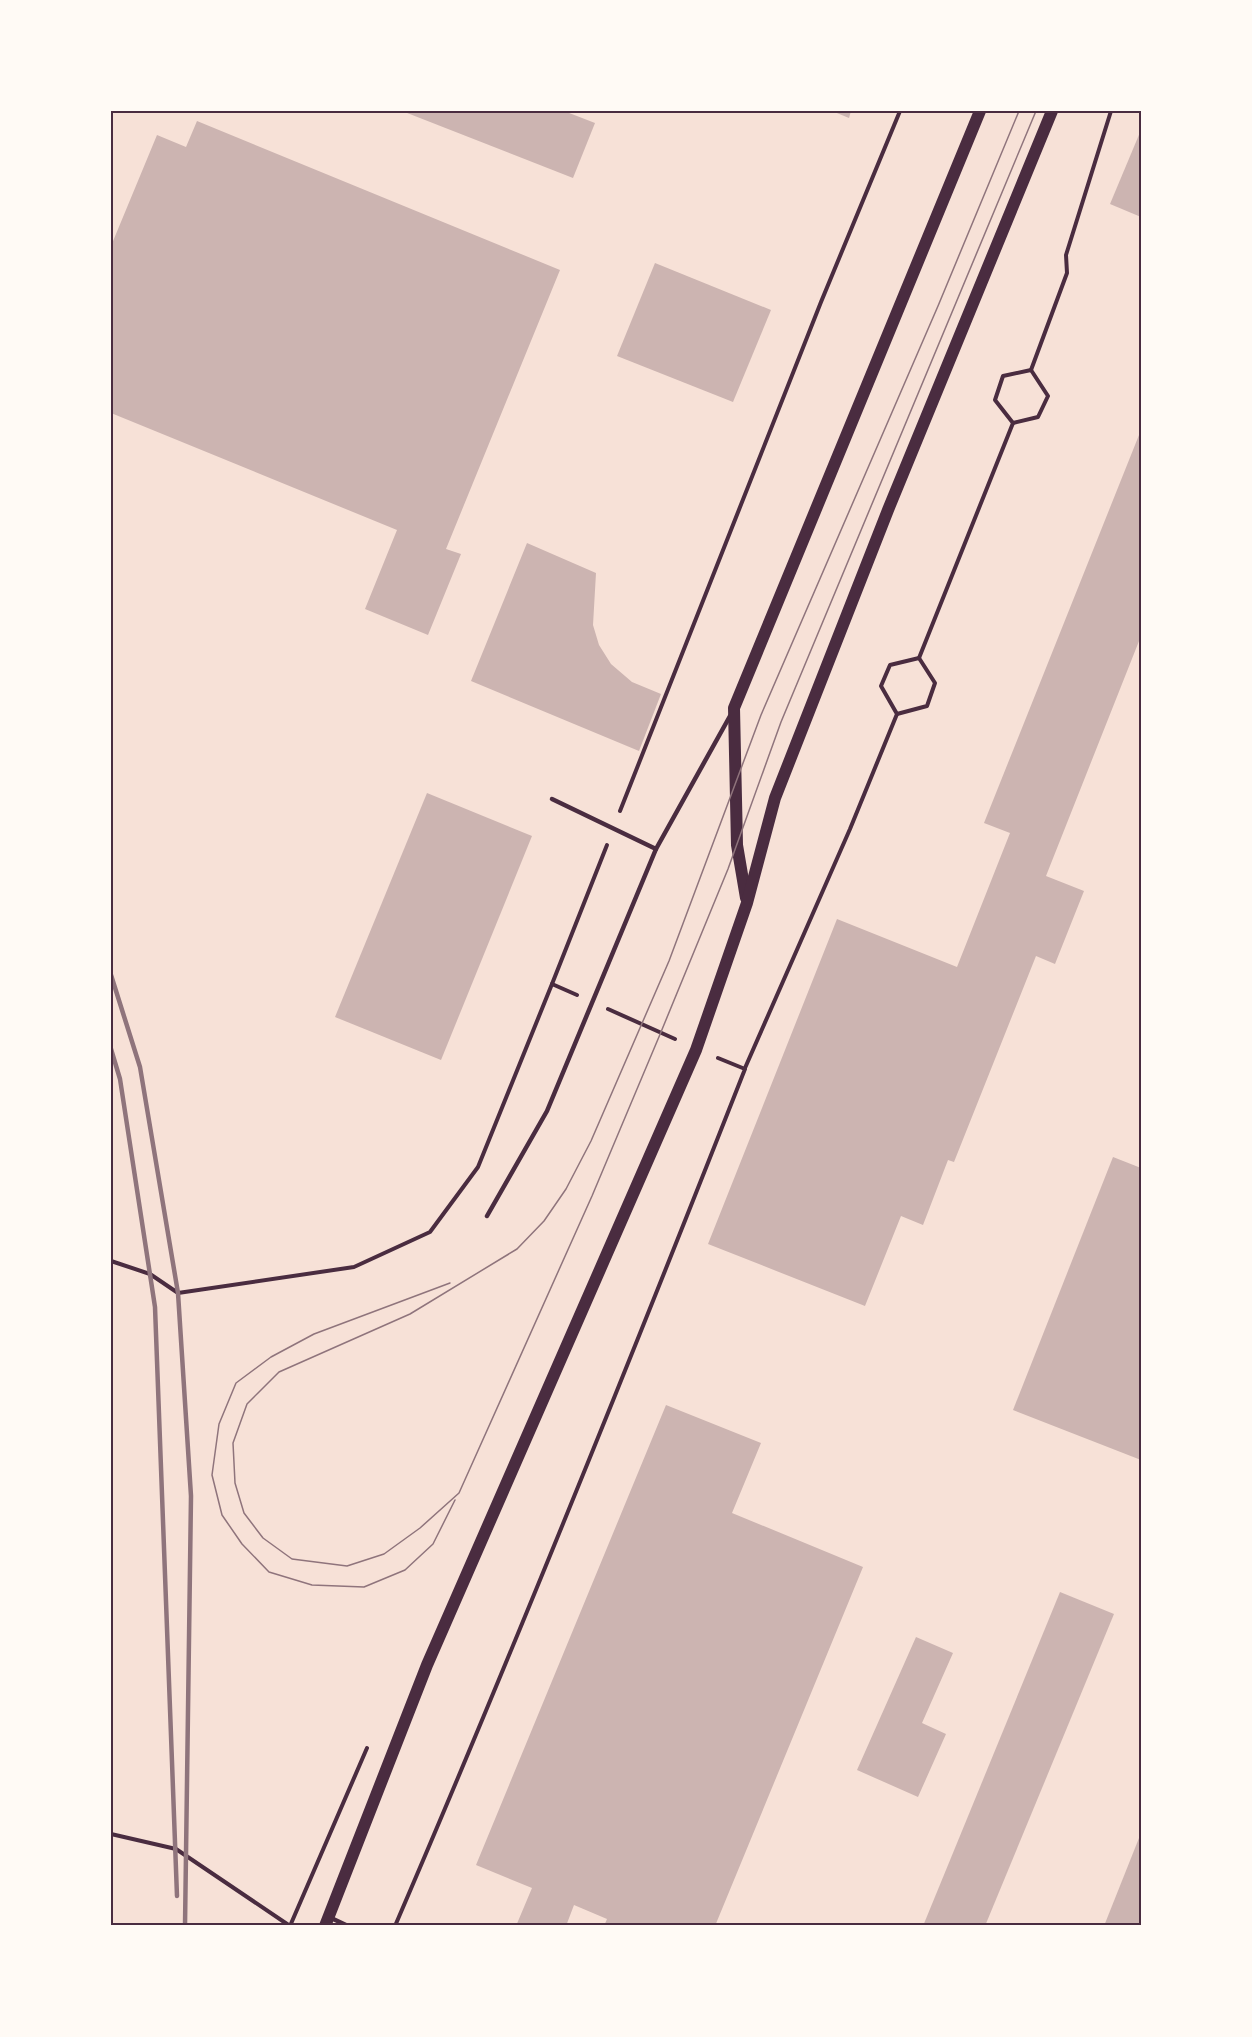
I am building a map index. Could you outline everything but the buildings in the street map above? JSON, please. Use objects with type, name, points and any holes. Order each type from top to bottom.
[{"type":"main road","points":[[747,903],[737,845],[734,708],[980,111]]},
{"type":"main road","points":[[327,1921],[427,1665],[696,1050],[747,903],[775,798],[888,510],[1052,111]]},
{"type":"lane","points":[[487,1216],[547,1111],[656,849],[734,708]]},
{"type":"lane","points":[[552,799],[656,849]]},
{"type":"lane","points":[[327,1921],[348,1926]]},
{"type":"path","points":[[616,820],[816,313],[900,111]]},
{"type":"path","points":[[1031,370],[1067,273],[1066,255],[1111,111]]},
{"type":"path","points":[[1013,423],[994,400],[1003,376],[1031,370]]},
{"type":"path","points":[[1013,423],[1038,417],[1048,396],[1031,370]]},
{"type":"path","points":[[919,658],[1013,423]]},
{"type":"path","points":[[897,714],[881,686],[890,665],[919,658]]},
{"type":"path","points":[[897,714],[927,706],[935,683],[919,658]]},
{"type":"path","points":[[395,1926],[472,1748],[746,1069],[897,714]]},
{"type":"path","points":[[111,1261],[150,1274],[178,1293],[354,1267],[430,1232],[478,1167],[608,842]]},
{"type":"path","points":[[552,984],[642,1023],[696,1050],[746,1069]]},
{"type":"path","points":[[111,1834],[176,1849],[290,1926]]},
{"type":"tram line","points":[[1019,111],[938,306],[761,715],[669,961],[591,1141],[566,1189],[544,1221],[517,1249],[410,1314],[279,1372],[247,1404],[233,1443],[235,1483],[244,1513],[263,1538],[292,1559],[347,1566],[384,1554],[420,1528],[459,1493],[592,1196],[661,1032],[728,869],[781,722],[1036,111]]},
{"type":"tram line","points":[[450,1283],[314,1334],[271,1357],[236,1383],[219,1424],[212,1475],[222,1515],[242,1544],[269,1572],[312,1585],[364,1587],[405,1570],[433,1544],[455,1500]]},
{"type":"railway","points":[[111,975],[140,1067],[178,1293],[191,1496],[185,1926]]},
{"type":"railway","points":[[111,1049],[120,1079],[155,1307],[177,1896]]}]
